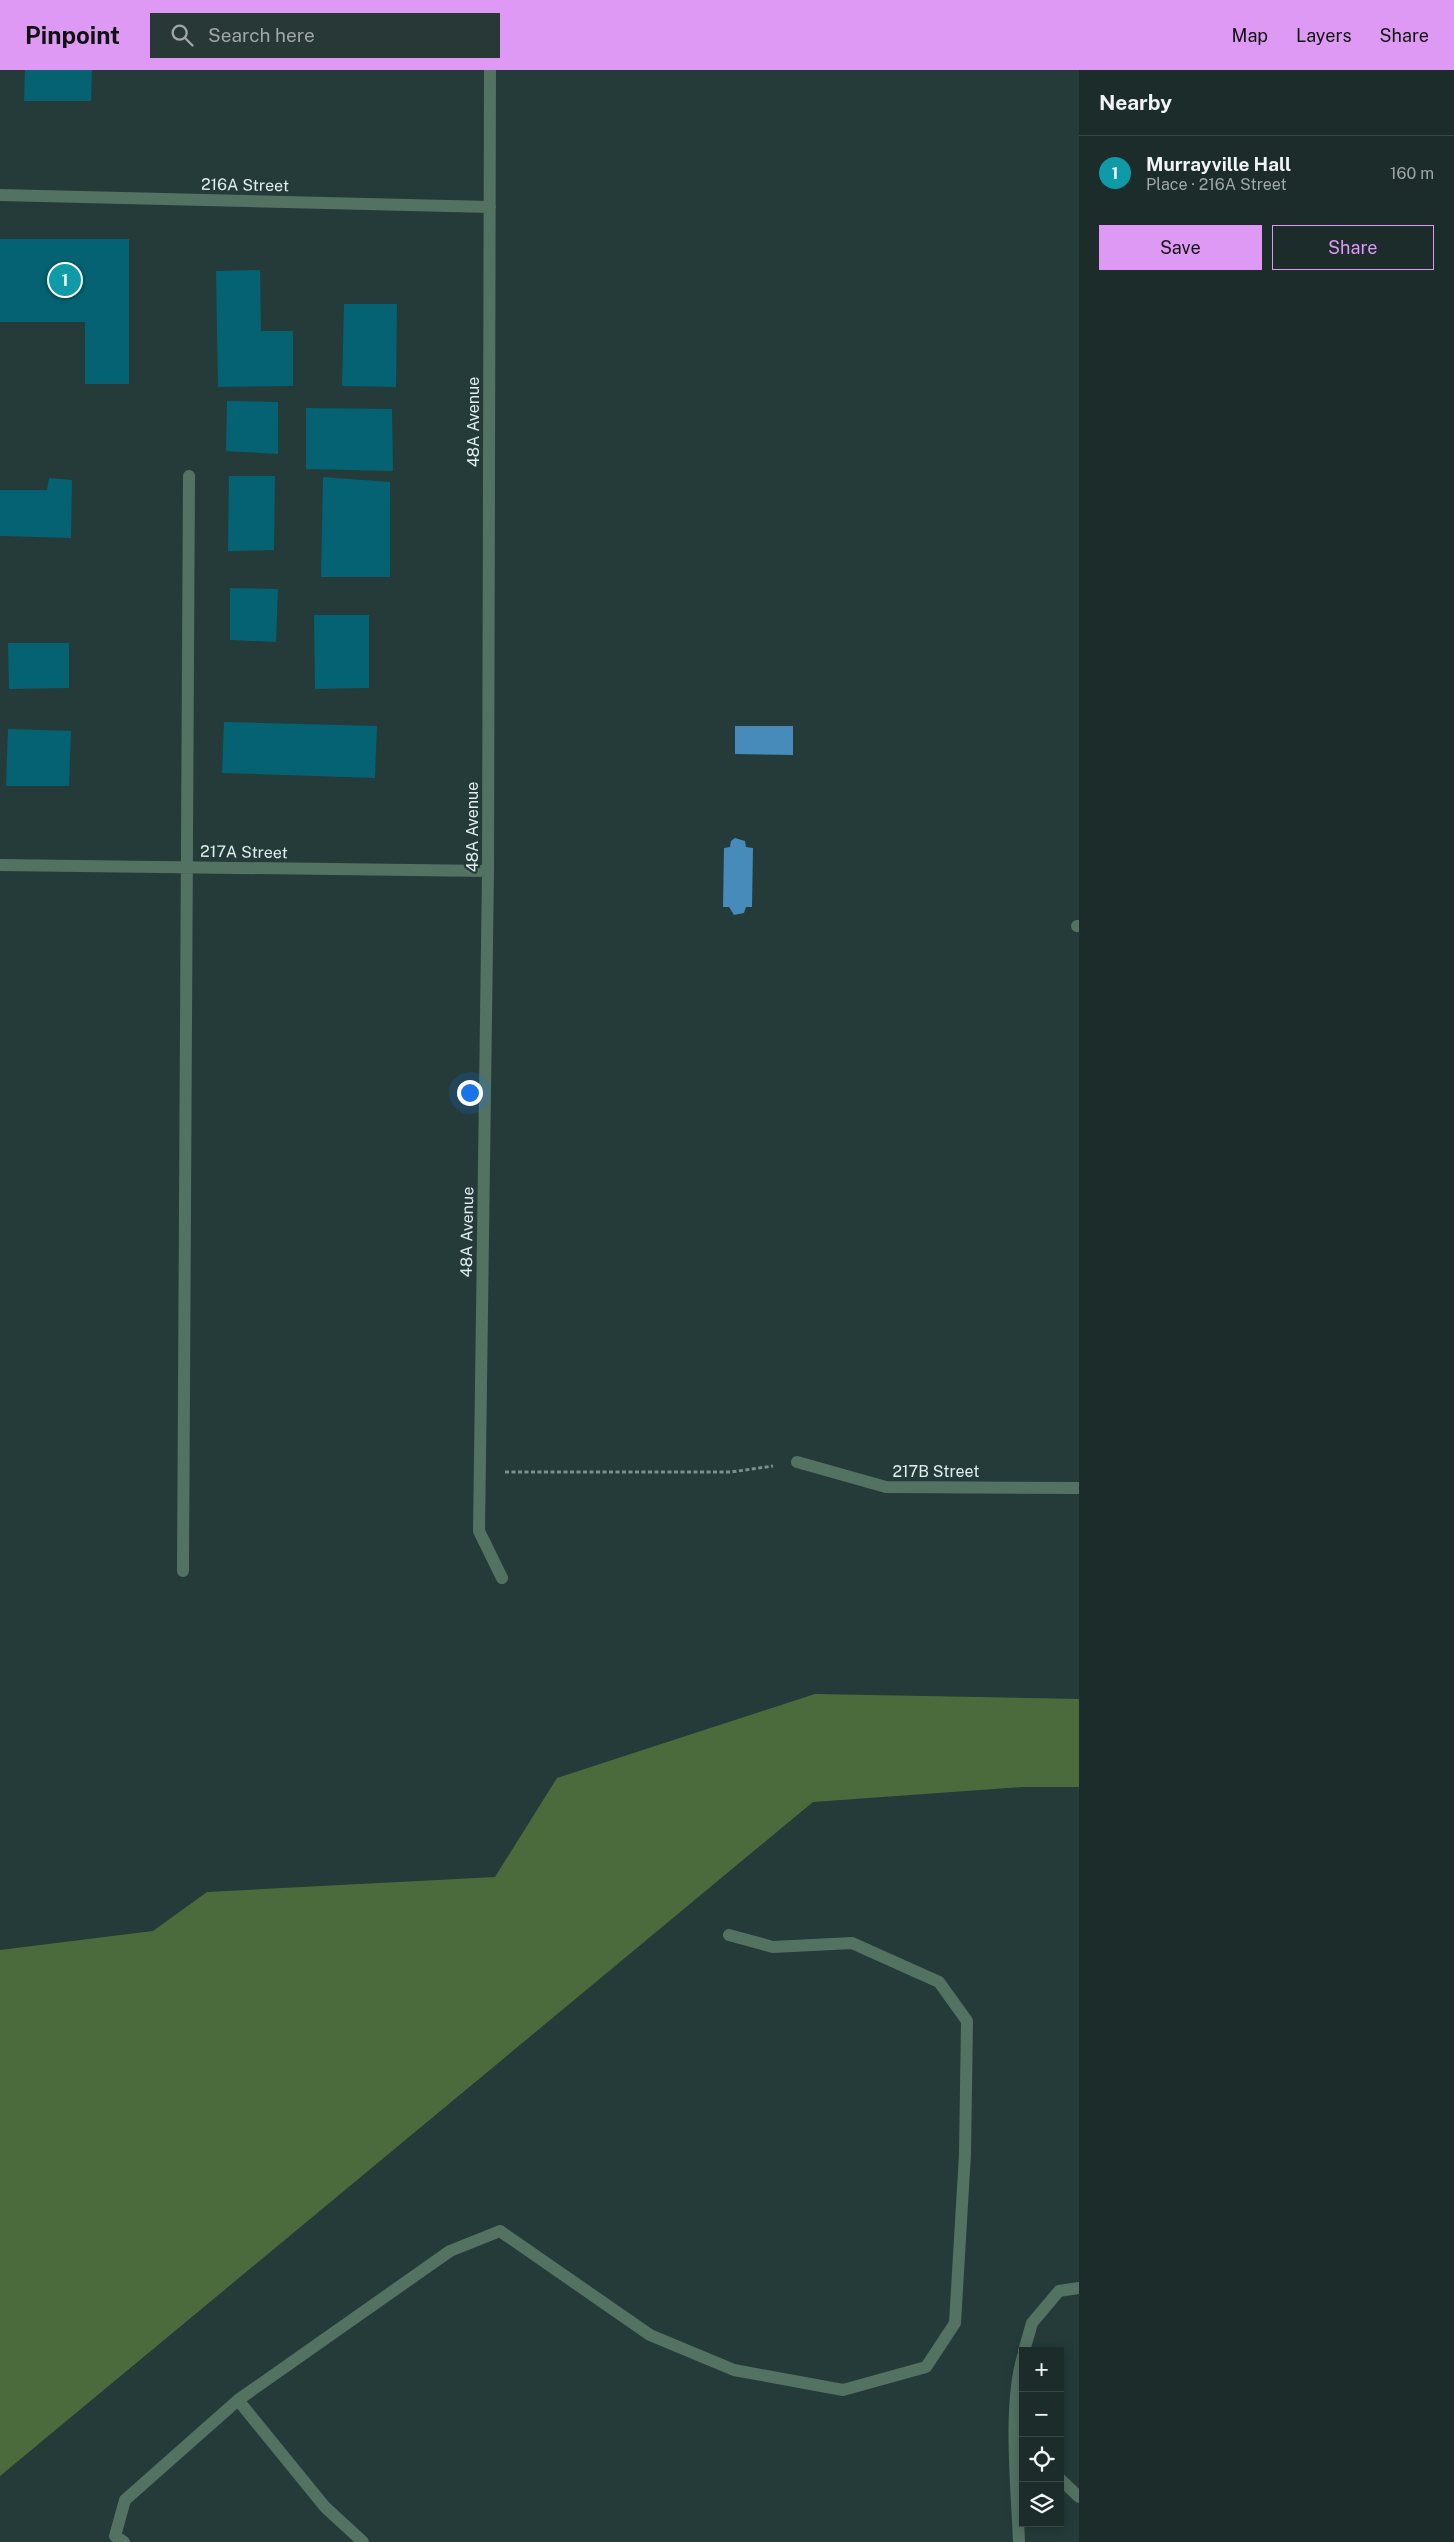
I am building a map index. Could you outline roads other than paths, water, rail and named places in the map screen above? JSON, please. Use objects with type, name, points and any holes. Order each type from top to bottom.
[{"type":"street","name":"48A Avenue","points":[[490,70],[488,871],[479,1531],[502,1578]]},
{"type":"street","name":"216A Street","points":[[0,195],[490,207]]},
{"type":"street","points":[[183,1571],[189,476]]},
{"type":"street","name":"217A Street","points":[[0,865],[488,871]]},
{"type":"street","name":"217B Street","points":[[797,1462],[886,1487],[1079,1488]]},
{"type":"street","points":[[124,2542],[115,2536],[125,2500],[238,2400],[450,2252],[500,2231],[650,2335],[734,2370],[843,2390],[926,2367],[955,2323],[965,2154],[967,2021],[939,1982],[852,1943],[773,1947],[729,1935]]},
{"type":"street","points":[[1025,2347],[1032,2323],[1059,2291],[1079,2288]]},
{"type":"street","points":[[1019,2369],[1017,2375],[1019,2442]]},
{"type":"street","points":[[238,2400],[325,2507],[363,2542]]},
{"type":"street","points":[[1019,2482],[1019,2542]]},
{"type":"street","points":[[1063,2482],[1079,2497]]},
{"type":"water","points":[[735,726],[793,726],[793,755],[735,754]]},
{"type":"water","points":[[735,838],[745,841],[746,847],[753,848],[752,907],[746,907],[744,913],[734,915],[729,907],[723,907],[724,848],[730,847],[731,841]]},
{"type":"place","name":"Murrayville Hall","points":[[65,280]]}]
